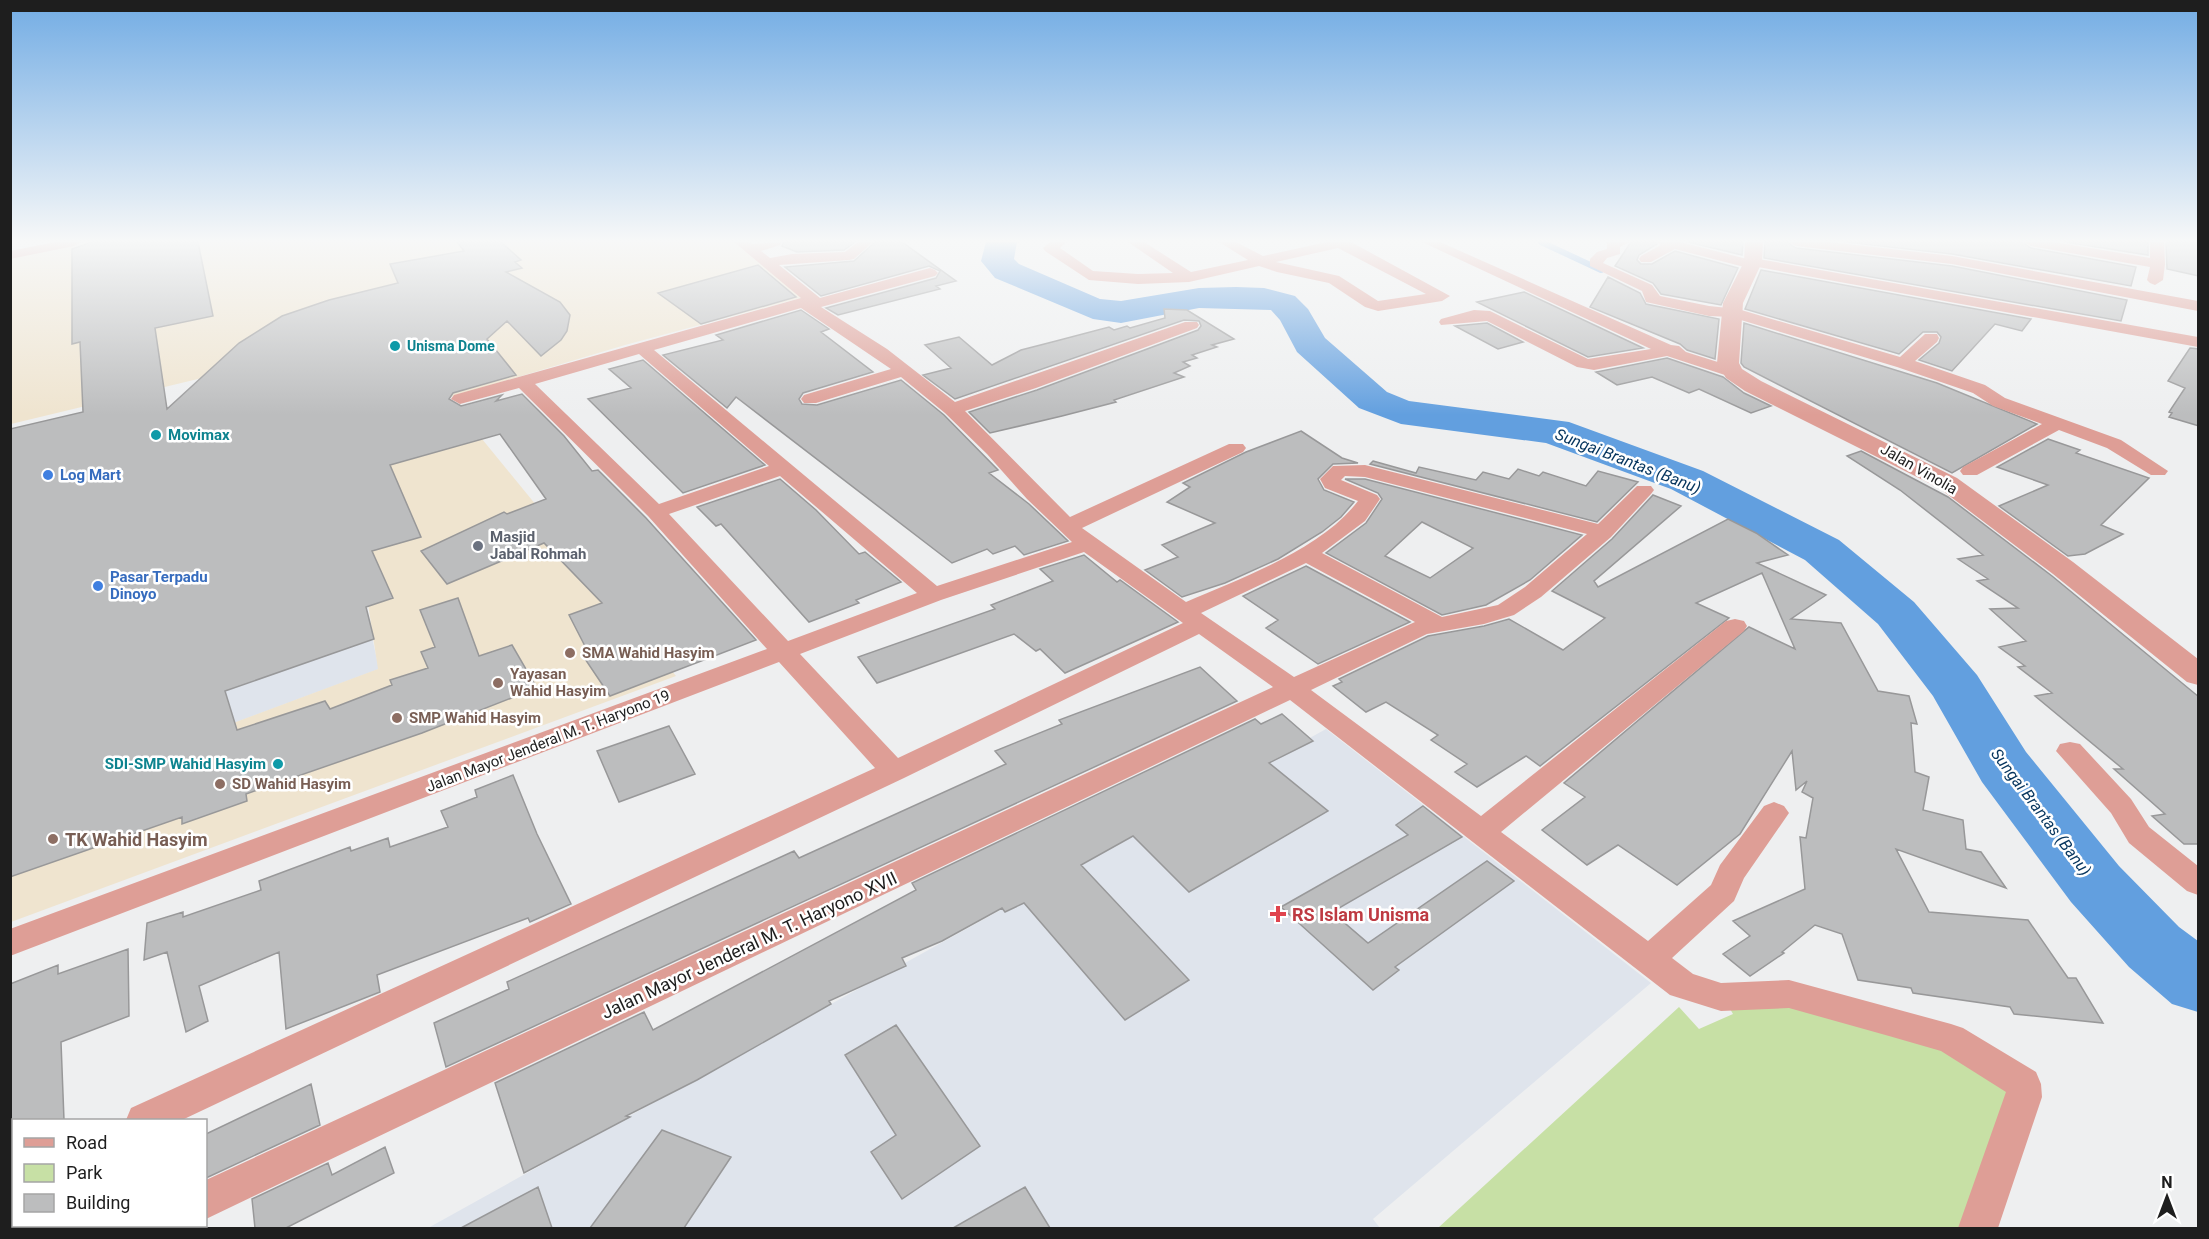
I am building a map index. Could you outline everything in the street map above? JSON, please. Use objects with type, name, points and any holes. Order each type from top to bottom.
[{"type":"street","points":[[460,399],[808,301],[818,303],[830,300]]},
{"type":"street","points":[[1365,300],[1378,306],[1418,300]]},
{"type":"street","points":[[1450,300],[1467,308]]},
{"type":"street","points":[[1559,300],[1689,360],[1734,373]]},
{"type":"street","points":[[1654,300],[1732,312],[1903,363],[1979,389],[1999,402],[2114,444],[2158,471]]},
{"type":"street","points":[[1733,300],[1728,363],[1734,373]]},
{"type":"street","points":[[1961,300],[2199,342]]},
{"type":"street","points":[[2167,300],[2199,306]]},
{"type":"street","points":[[808,301],[882,353],[952,409],[994,450],[1011,472],[1087,544],[1293,689],[1682,985],[1720,997],[1789,994],[1951,1040],[2023,1084],[2024,1097],[1978,1228]]},
{"type":"street","points":[[1447,322],[1474,315],[1490,316],[1582,363],[1594,365],[1669,349]]},
{"type":"street","points":[[952,409],[1030,384],[1191,325]]},
{"type":"street","points":[[1903,363],[1931,338]]},
{"type":"street","points":[[644,349],[933,595]]},
{"type":"street","points":[[810,399],[904,371]]},
{"type":"street","name":"Jalan Vinolia","points":[[1734,373],[1753,386],[1836,425],[1948,483],[2063,568],[2199,675]]},
{"type":"street","points":[[523,382],[655,512],[894,771]]},
{"type":"street","points":[[1970,471],[2059,423]]},
{"type":"street","points":[[1068,526],[1236,448]]},
{"type":"street","points":[[655,512],[784,468]]},
{"type":"street","points":[[146,1119],[894,771],[1193,618],[1305,553],[1348,526],[1364,511],[1370,499],[1332,484],[1330,479],[1340,470],[1372,473],[1603,532]]},
{"type":"street","name":"Jalan Mayor Jenderal M. T. Haryono XVII","points":[[207,1200],[1420,628],[1484,617],[1506,610],[1533,592],[1603,532],[1644,490]]},
{"type":"street","name":"Jalan Mayor Jenderal M. T. Haryono 19","points":[[10,943],[933,595],[1087,544]]},
{"type":"street","points":[[1305,553],[1439,625]]},
{"type":"street","points":[[1480,832],[1735,626]]},
{"type":"street","points":[[2070,751],[2121,806],[2139,836],[2192,871]]},
{"type":"street","points":[[1648,960],[1723,892],[1731,873],[1774,813]]},
{"type":"shaded area","points":[[10,300],[793,300],[625,345],[451,397],[311,434],[231,371],[11,424]]},
{"type":"shaded area","name":"Yayasan Wahid Hasyim","points":[[482,439],[676,676],[11,922],[11,806],[378,669],[368,604],[337,479]]},
{"type":"shaded area","points":[[366,610],[379,669],[11,806]]},
{"type":"shaded area","name":"RS Islam Unisma","points":[[1326,729],[1651,983],[1373,1219],[1380,1228],[428,1228]]},
{"type":"green space","points":[[1784,999],[1947,1044],[2013,1089],[1961,1228],[1438,1228],[1679,1007],[1699,1029],[1733,1014],[1729,1007]]},
{"type":"building","points":[[72,300],[210,300],[213,316],[155,328],[167,409],[239,343],[282,316],[329,300],[556,300],[570,315],[567,331],[561,340],[541,356],[507,321],[487,339],[516,375],[453,393],[449,399],[461,406],[502,395],[496,401],[522,394],[564,436],[592,471],[598,470],[646,518],[756,640],[610,696],[583,656],[589,654],[569,615],[602,603],[544,543],[447,584],[421,551],[504,512],[507,514],[546,499],[500,434],[390,465],[421,537],[372,551],[393,598],[366,607],[374,639],[225,691],[237,730],[325,701],[330,709],[392,685],[390,680],[428,668],[421,652],[435,647],[420,610],[458,598],[479,656],[512,645],[537,688],[422,733],[246,794],[247,801],[182,824],[182,817],[10,877],[10,429],[83,412],[80,342],[72,344]]},
{"type":"building","points":[[667,300],[786,300],[701,324]]},
{"type":"building","points":[[856,300],[898,300],[838,315],[826,308]]},
{"type":"building","points":[[1487,300],[1541,300],[1643,348],[1588,357],[1477,302]]},
{"type":"building","points":[[1594,300],[1644,300],[1646,304],[1719,319],[1715,359],[1687,350],[1680,344],[1590,307]]},
{"type":"building","points":[[1693,300],[1723,300],[1721,305]]},
{"type":"building","points":[[1749,300],[1925,300],[2031,319],[2022,331],[1995,324],[1952,371],[1919,360],[1939,343],[1941,337],[1937,332],[1923,332],[1899,354],[1745,309]]},
{"type":"building","points":[[2001,300],[2127,300],[2121,321]]},
{"type":"building","points":[[1164,309],[1187,310],[1234,339],[1212,345],[1217,347],[1192,355],[1197,358],[1183,362],[1190,366],[1174,373],[1184,377],[1114,400],[1116,402],[990,433],[969,412],[1037,390],[1198,330],[1201,326],[1199,321],[1184,320],[955,399],[923,375],[951,368],[925,345],[959,337],[992,365],[1021,350],[1109,327],[1114,330],[1127,326],[1130,328],[1165,318]]},
{"type":"building","points":[[801,310],[829,329],[821,332],[873,372],[803,393],[799,399],[802,404],[817,405],[901,380],[944,415],[998,470],[989,473],[1029,504],[1068,541],[1024,555],[1015,546],[993,554],[987,549],[952,563],[736,397],[727,408],[663,355],[723,340],[716,335]]},
{"type":"building","points":[[1487,323],[1523,342],[1498,349],[1455,326]]},
{"type":"building","points":[[1744,323],[1937,383],[2037,424],[1952,473],[1744,367],[1741,363]]},
{"type":"building","points":[[2190,348],[2199,349],[2199,426],[2169,417],[2172,413],[2169,412],[2185,388],[2168,381]]},
{"type":"building","points":[[1667,358],[1723,377],[1744,393],[1771,406],[1751,413],[1699,389],[1689,393],[1652,377],[1617,385],[1596,372]]},
{"type":"building","points":[[643,360],[765,465],[683,493],[588,399],[631,388],[609,369]]},
{"type":"building","points":[[1301,431],[1342,458],[1358,463],[1333,464],[1318,479],[1324,490],[1354,502],[1341,517],[1322,532],[1278,559],[1225,583],[1182,597],[1145,570],[1178,557],[1162,545],[1215,523],[1167,502],[1190,487],[1183,483],[1246,452]]},
{"type":"building","points":[[2048,439],[2080,450],[2076,453],[2149,478],[2101,525],[2123,534],[2085,554],[2068,556],[1999,506],[2048,485],[1997,467]]},
{"type":"building","points":[[1861,451],[1948,497],[2052,576],[2199,697],[2199,844],[2184,844],[2152,816],[2165,814],[2114,769],[2123,769],[2035,696],[2052,693],[2018,667],[2025,666],[1999,647],[2026,641],[1990,609],[2018,608],[1977,581],[1988,579],[1958,559],[1983,555],[1900,490],[1847,456]]},
{"type":"building","points":[[1373,461],[1416,473],[1419,467],[1476,480],[1483,472],[1509,479],[1518,469],[1539,476],[1543,472],[1586,486],[1598,471],[1638,482],[1597,522],[1370,464]]},
{"type":"building","points":[[780,479],[816,510],[859,554],[865,552],[901,582],[856,600],[859,603],[809,622],[721,524],[716,526],[697,507]]},
{"type":"building","points":[[1345,479],[1365,479],[1582,535],[1530,580],[1486,605],[1442,615],[1326,553],[1366,523],[1382,499],[1378,493]],"holes":[[[1422,522],[1473,548],[1430,578],[1385,556]]]},
{"type":"building","points":[[1653,495],[1681,506],[1594,581],[1598,587],[1728,519],[1756,533],[1788,555],[1757,563],[1826,595],[1791,619],[1841,623],[1878,691],[1909,696],[1917,724],[1911,723],[1915,772],[1929,777],[1923,810],[1963,820],[1966,849],[1981,852],[2006,888],[1896,849],[1929,912],[2028,920],[2068,978],[2076,978],[2103,1023],[2014,1014],[2010,1007],[1913,993],[1911,988],[1858,980],[1842,934],[1815,925],[1782,952],[1784,953],[1750,976],[1723,954],[1750,936],[1733,921],[1805,889],[1800,837],[1806,838],[1813,798],[1802,792],[1807,781],[1796,790],[1792,751],[1740,834],[1677,885],[1618,845],[1587,865],[1542,830],[1585,797],[1564,783],[1749,627],[1795,649],[1762,573],[1696,603],[1729,618],[1540,766],[1526,756],[1477,787],[1455,772],[1467,764],[1431,740],[1438,735],[1386,702],[1366,712],[1333,686],[1342,682],[1339,679],[1428,636],[1509,619],[1563,650],[1605,618],[1552,591],[1612,539]]},
{"type":"building","points":[[1084,555],[1117,582],[1120,580],[1178,622],[1065,673],[1040,649],[1036,651],[1014,634],[877,683],[858,657],[995,609],[991,605],[1053,581],[1040,569]]},
{"type":"building","points":[[1306,566],[1410,622],[1318,664],[1266,628],[1278,620],[1243,596]]},
{"type":"building","points":[[1200,667],[1237,701],[446,1067],[434,1023],[509,989],[507,982],[794,851],[799,858],[1006,764],[995,751],[1062,724],[1059,720]]},
{"type":"building","points":[[1282,714],[1313,741],[1269,763],[1328,811],[1189,892],[1133,836],[1081,865],[1189,980],[1125,1020],[1024,903],[1005,912],[1002,908],[942,941],[902,958],[906,966],[829,1001],[831,1004],[697,1080],[626,1116],[630,1117],[524,1173],[495,1083],[644,1012],[653,1030],[916,890],[912,883],[1255,719],[1261,724]]},
{"type":"building","points":[[669,726],[695,774],[619,802],[597,751]]},
{"type":"building","points":[[513,775],[537,834],[571,904],[530,922],[528,918],[377,975],[380,992],[286,1029],[279,952],[199,986],[208,1021],[186,1032],[167,952],[144,960],[147,923],[183,912],[183,917],[261,890],[259,881],[350,847],[351,851],[388,838],[390,847],[448,827],[441,811],[477,797],[475,790]]},
{"type":"building","points":[[1423,806],[1462,837],[1332,912],[1368,943],[1487,861],[1514,881],[1395,967],[1399,970],[1373,990],[1281,907],[1408,835],[1396,825]]},
{"type":"building","points":[[128,949],[129,1016],[61,1042],[64,1119],[10,1120],[10,984],[58,965],[58,974]]},
{"type":"building","points":[[896,1025],[980,1146],[902,1199],[871,1152],[896,1135],[845,1055]]},
{"type":"building","points":[[311,1084],[320,1125],[207,1178],[207,1134]]},
{"type":"building","points":[[662,1130],[731,1157],[684,1228],[590,1228]]},
{"type":"building","points":[[385,1147],[394,1173],[286,1228],[255,1228],[252,1199],[328,1163],[332,1175]]},
{"type":"building","points":[[538,1187],[552,1228],[461,1228]]},
{"type":"building","points":[[1025,1187],[1050,1228],[953,1228]]},
{"type":"waterway","name":"Sungai Brantas (Banu)","points":[[1072,300],[1093,309],[1121,312],[1189,300]]},
{"type":"waterway","name":"Sungai Brantas (Banu)","points":[[1271,300],[1283,303],[1296,316],[1310,344],[1373,400],[1401,412],[1554,431],[1687,480],[1822,550],[1896,613],[1957,688],[2004,767],[2095,884],[2154,947],[2198,982]]},
{"type":"place","name":"Unisma Dome","points":[[395,346]]},
{"type":"place","name":"Movimax","points":[[156,435]]},
{"type":"place","name":"Log Mart","points":[[48,475]]},
{"type":"place","name":"Masjid Jabal Rohmah","points":[[478,546]]},
{"type":"place","name":"Pasar Terpadu Dinoyo","points":[[98,586]]},
{"type":"place","name":"SMA Wahid Hasyim","points":[[570,653]]},
{"type":"place","name":"Yayasan Wahid Hasyim","points":[[498,683]]},
{"type":"place","name":"SMP Wahid Hasyim","points":[[397,718]]},
{"type":"place","name":"SDI-SMP Wahid Hasyim","points":[[278,764]]},
{"type":"place","name":"SD Wahid Hasyim","points":[[220,784]]},
{"type":"place","name":"TK Wahid Hasyim","points":[[53,839]]},
{"type":"place","name":"RS Islam Unisma","points":[[1278,914]]}]
